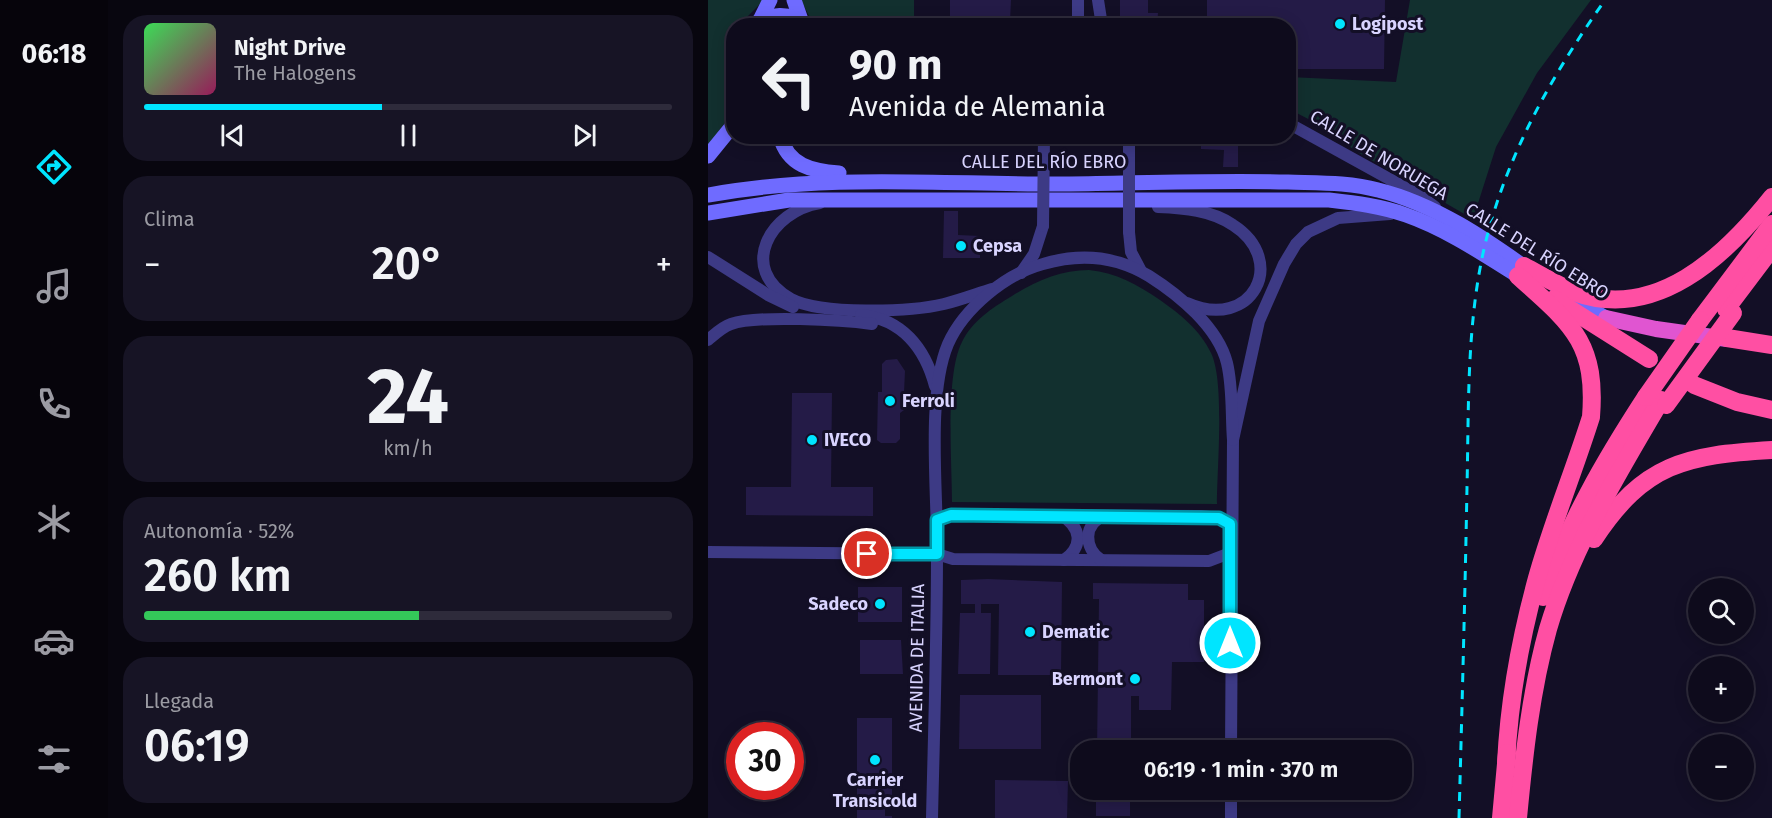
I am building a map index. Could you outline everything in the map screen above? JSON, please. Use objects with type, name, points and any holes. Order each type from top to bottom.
[{"type":"highway","points":[[1521,271],[1573,291],[1596,297],[1620,300],[1642,297],[1678,282],[1706,265],[1740,233],[1772,197]]},
{"type":"highway","points":[[1518,818],[1531,712],[1548,628],[1563,586],[1611,483],[1631,451],[1700,320],[1772,224]]},
{"type":"highway","points":[[1729,311],[1772,248]]},
{"type":"highway","points":[[1506,764],[1523,670],[1549,580],[1602,464],[1658,401],[1772,261]]},
{"type":"highway","points":[[1501,818],[1508,707],[1526,622],[1537,576],[1591,417],[1593,394],[1591,370],[1584,348],[1574,330],[1521,271]]},
{"type":"highway","points":[[1553,298],[1649,359]]},
{"type":"highway","points":[[1606,318],[1656,329],[1727,338],[1772,347]]},
{"type":"highway","points":[[1695,385],[1737,402],[1772,410]]},
{"type":"highway","points":[[1531,712],[1571,588],[1589,546],[1610,514],[1634,489],[1660,471],[1686,460],[1719,453],[1772,450]]},
{"type":"main road","points":[[759,18],[770,0]]},
{"type":"main road","points":[[794,0],[802,18]]},
{"type":"main road","points":[[767,18],[775,15],[788,15],[794,18]]},
{"type":"main road","points":[[708,156],[726,134]]},
{"type":"main road","points":[[783,144],[788,155],[807,169],[950,181]]},
{"type":"main road","name":"CALLE DEL RÍO EBRO","points":[[708,195],[794,183],[950,181],[1068,184],[1244,181],[1343,184],[1378,189],[1419,203],[1450,219],[1521,271],[1553,298],[1606,318]]},
{"type":"main road","name":"CALLE DEL RÍO EBRO","points":[[708,213],[789,200],[1329,200],[1363,204],[1403,214],[1441,230],[1606,318]]},
{"type":"street","points":[[1078,0],[1078,18]]},
{"type":"street","points":[[1098,0],[1098,18]]},
{"type":"street","points":[[1098,0],[1101,18]]},
{"type":"street","name":"CALLE DE NORUEGA","points":[[1296,127],[1422,197],[1450,219]]},
{"type":"street","points":[[1021,273],[1034,254],[1043,225],[1044,144]]},
{"type":"street","points":[[1129,144],[1129,232],[1131,252],[1141,271]]},
{"type":"street","points":[[861,199],[812,205],[795,211],[774,226],[764,252],[765,266],[770,278],[782,293],[800,303],[823,308],[890,309],[944,304],[1002,286]]},
{"type":"street","points":[[1067,200],[1192,209],[1226,220],[1251,241],[1259,257],[1261,269],[1254,291],[1239,305],[1223,311],[1203,310],[1180,300]]},
{"type":"street","points":[[1233,440],[1259,321],[1273,285],[1296,244],[1322,224],[1338,218],[1403,214]]},
{"type":"street","points":[[708,257],[786,304],[821,313],[881,318],[904,331],[922,351],[937,390]]},
{"type":"street","points":[[937,390],[943,360],[952,336],[973,309],[1021,273],[1056,260],[1075,257],[1113,261],[1141,271],[1180,300],[1211,333],[1226,361],[1231,389],[1233,440],[1230,524],[1230,740]]},
{"type":"street","points":[[708,340],[719,330],[741,321],[839,321],[887,326],[904,331]]},
{"type":"street","name":"AVENIDA DE ITALIA","points":[[932,818],[937,554],[937,390]]},
{"type":"street","points":[[937,520],[951,515],[1210,516],[1230,524]]},
{"type":"street","points":[[1061,515],[1074,526],[1078,538],[1076,549],[1065,560]]},
{"type":"street","points":[[1101,560],[1092,551],[1087,536],[1090,526],[1105,516]]},
{"type":"street","points":[[708,552],[937,554],[953,559],[1209,561],[1230,553]]},
{"type":"street","points":[[1231,800],[1231,818]]},
{"type":"green space","points":[[708,0],[764,0],[746,18],[726,18],[726,121],[708,146]]},
{"type":"green space","points":[[801,0],[914,0],[914,18],[811,18]]},
{"type":"green space","points":[[1410,0],[1591,0],[1537,73],[1496,147],[1473,219],[1359,153],[1296,113],[1296,77],[1396,82]]},
{"type":"green space","points":[[1089,270],[1118,277],[1152,295],[1175,311],[1202,337],[1207,345],[1215,366],[1218,383],[1217,504],[952,502],[951,397],[957,357],[966,334],[990,310],[1030,286],[1059,274]]},
{"type":"building","points":[[950,0],[1011,0],[1010,18],[950,18]]},
{"type":"building","points":[[1120,0],[1148,0],[1148,13],[1158,13],[1158,18],[1120,18]]},
{"type":"building","name":"Logipost","points":[[1207,0],[1385,0],[1384,69],[1296,69],[1296,18],[1207,18]]},
{"type":"building","points":[[1201,144],[1238,144],[1238,167],[1223,167],[1224,150],[1201,149]]},
{"type":"building","points":[[944,211],[958,211],[958,235],[980,236],[980,258],[943,258]]},
{"type":"building","name":"Ferroli","points":[[897,359],[905,371],[904,393],[902,393],[904,410],[900,413],[900,439],[896,443],[881,443],[877,440],[878,392],[882,392],[882,364],[886,360]]},
{"type":"building","name":"IVECO","points":[[792,393],[832,393],[831,487],[873,487],[873,516],[746,515],[746,487],[791,487]]},
{"type":"building","name":"Dematic","points":[[961,580],[1062,582],[1061,675],[998,675],[999,604],[981,604],[981,613],[991,613],[990,674],[958,674],[960,613],[975,613],[975,604],[961,604]]},
{"type":"building","name":"Bermont","points":[[1093,583],[1188,584],[1188,600],[1204,600],[1204,662],[1172,662],[1171,710],[1139,710],[1139,696],[1131,696],[1131,740],[1097,740],[1099,599],[1093,599]]},
{"type":"building","name":"Sadeco","points":[[858,587],[902,587],[902,622],[858,622]]},
{"type":"building","points":[[860,640],[901,640],[903,674],[860,674]]},
{"type":"building","points":[[960,695],[1041,695],[1041,749],[959,749]]},
{"type":"building","name":"Carrier Transicold","points":[[857,718],[892,718],[892,803],[885,803],[885,816],[892,816],[892,818],[857,818]]},
{"type":"building","points":[[995,780],[1068,781],[1067,818],[995,818]]},
{"type":"building","points":[[1096,800],[1130,800],[1130,816],[1096,816]]},
{"type":"railway","points":[[1459,818],[1470,357],[1476,292],[1489,229],[1523,138],[1552,82],[1605,0]]},
{"type":"place","name":"Logipost","points":[[1340,24]]},
{"type":"place","name":"Cepsa","points":[[961,246]]},
{"type":"place","name":"Ferroli","points":[[890,401]]},
{"type":"place","name":"IVECO","points":[[812,440]]},
{"type":"place","name":"Sadeco","points":[[880,604]]},
{"type":"place","name":"Dematic","points":[[1030,632]]},
{"type":"place","name":"Bermont","points":[[1135,679]]},
{"type":"place","name":"Carrier Transicold","points":[[875,760]]},
{"type":"route","points":[[867,554],[937,554],[937,520],[951,515],[1210,516],[1219,518],[1230,524],[1230,643]]}]
